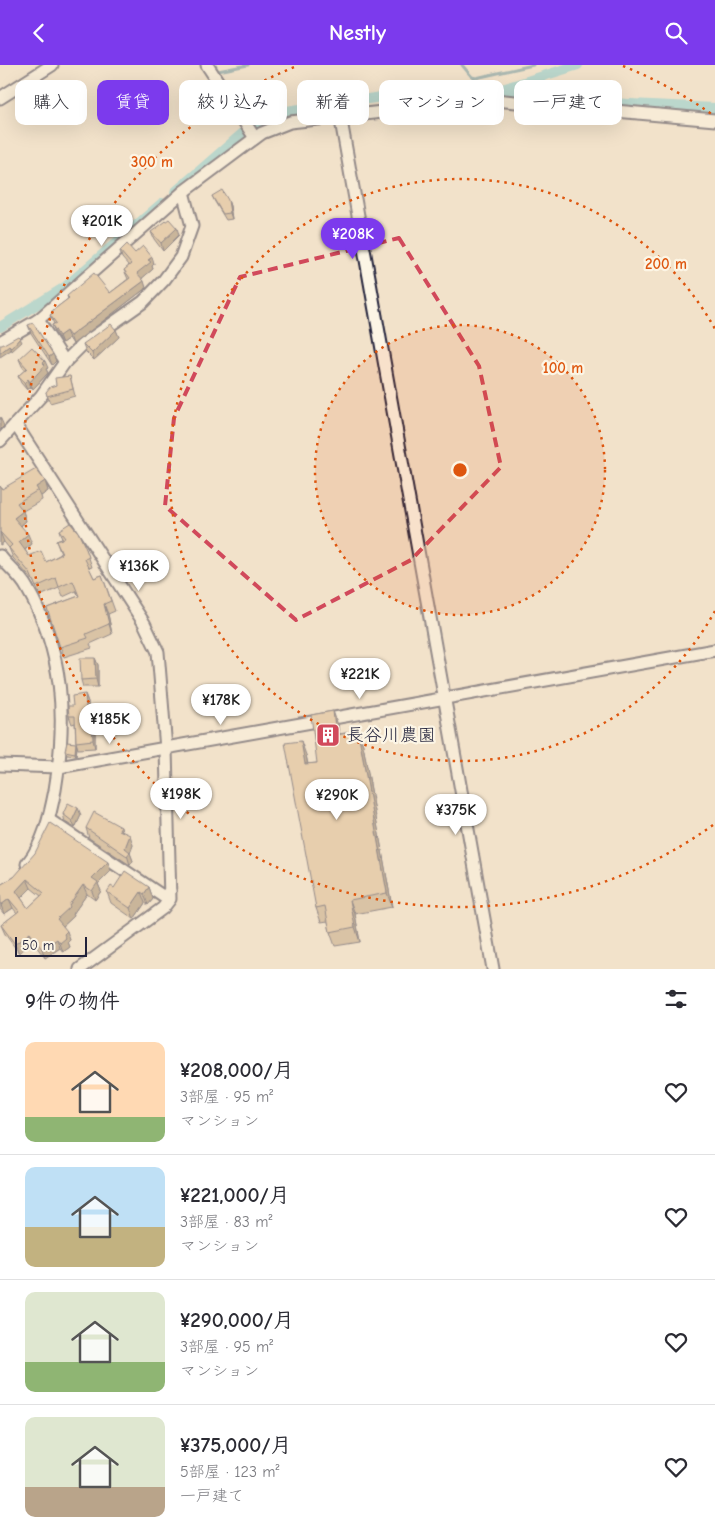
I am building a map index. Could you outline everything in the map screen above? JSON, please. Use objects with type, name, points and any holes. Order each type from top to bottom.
[{"type":"street","points":[[0,98],[52,65]]},
{"type":"street","points":[[207,65],[255,139]]},
{"type":"street","points":[[369,112],[494,100],[715,120]]},
{"type":"street","points":[[0,341],[38,321],[183,192],[271,128],[297,122]]},
{"type":"street","points":[[342,125],[493,969]]},
{"type":"street","points":[[0,441],[41,396],[65,362],[82,345],[142,302],[164,280],[180,257],[192,226],[183,192]]},
{"type":"street","points":[[38,321],[65,362]]},
{"type":"street","points":[[16,425],[144,623],[158,652],[166,749],[170,899],[163,908],[80,969]]},
{"type":"street","points":[[0,556],[26,586],[41,617],[59,671],[62,737],[59,767],[49,820],[32,857],[17,875]]},
{"type":"street","points":[[0,765],[59,767],[715,650]]},
{"type":"street","points":[[49,820],[164,897],[170,891]]},
{"type":"highlighted area","points":[[399,238],[479,366],[501,467],[411,560],[296,620],[165,506],[174,418],[240,277]]},
{"type":"building","points":[[222,190],[228,200],[230,213],[223,214],[212,196]]},
{"type":"building","points":[[169,219],[177,228],[161,243],[151,232]]},
{"type":"building","points":[[127,244],[135,253],[143,246],[152,257],[148,260],[151,262],[137,273],[144,281],[70,336],[66,331],[59,336],[52,325],[56,323],[50,315],[53,313],[52,311],[69,298],[67,296],[94,273],[110,293],[130,278],[124,270],[131,264],[120,251]]},
{"type":"building","points":[[33,323],[53,354],[49,357],[28,325]]},
{"type":"building","points":[[111,324],[116,330],[92,353],[83,344]]},
{"type":"building","points":[[18,336],[20,338],[11,348],[9,346],[0,353],[0,345]]},
{"type":"building","points":[[32,347],[45,361],[43,363],[45,365],[30,382],[28,379],[24,383],[18,376],[27,368],[19,359]]},
{"type":"building","points":[[70,376],[73,389],[47,396],[46,392],[50,387],[56,385],[55,378]]},
{"type":"building","points":[[36,469],[45,481],[36,487],[38,490],[17,503],[23,511],[14,518],[28,534],[19,542],[29,556],[41,551],[46,562],[62,554],[56,541],[65,538],[59,530],[70,523],[78,532],[86,549],[89,557],[85,559],[94,578],[102,575],[111,601],[104,604],[109,624],[86,634],[88,638],[60,647],[47,608],[79,596],[73,581],[59,587],[56,578],[36,587],[30,573],[9,548],[12,545],[0,532],[0,486],[2,489]]},
{"type":"building","points":[[80,658],[95,658],[96,679],[81,680]]},
{"type":"building","points":[[85,694],[87,720],[92,720],[93,740],[76,742],[75,716],[69,716],[68,706],[73,706],[72,696]]},
{"type":"building","points":[[333,711],[336,735],[358,731],[387,893],[350,900],[355,927],[330,932],[325,906],[316,908],[285,743],[301,741],[305,764],[317,763],[311,715]]},
{"type":"building","points":[[67,742],[76,743],[75,753],[65,751]]},
{"type":"building","points":[[68,803],[78,808],[72,821],[63,814]]},
{"type":"building","points":[[94,812],[121,827],[119,830],[130,835],[125,848],[130,852],[127,856],[86,828]]},
{"type":"building","points":[[50,823],[108,862],[92,878],[98,882],[92,891],[83,885],[69,905],[70,907],[57,919],[67,931],[64,934],[66,938],[60,943],[57,939],[42,949],[30,933],[15,944],[1,925],[19,911],[9,899],[1,905],[0,885],[14,877],[35,853]],"holes":[[[27,879],[44,893],[28,908],[16,891]]]},
{"type":"building","points":[[125,871],[149,887],[144,894],[141,892],[130,908],[107,892],[111,886],[114,888]]},
{"type":"waterway","points":[[215,65],[218,71],[248,65]]},
{"type":"waterway","points":[[462,65],[472,77],[476,78],[533,65]]},
{"type":"waterway","points":[[504,88],[578,65]]},
{"type":"waterway","points":[[175,192],[252,125],[273,113],[449,87],[609,103],[715,108]]},
{"type":"waterway","points":[[0,327],[65,287],[162,203]]},
{"type":"place","name":"長谷川農園","points":[[328,735]]}]
